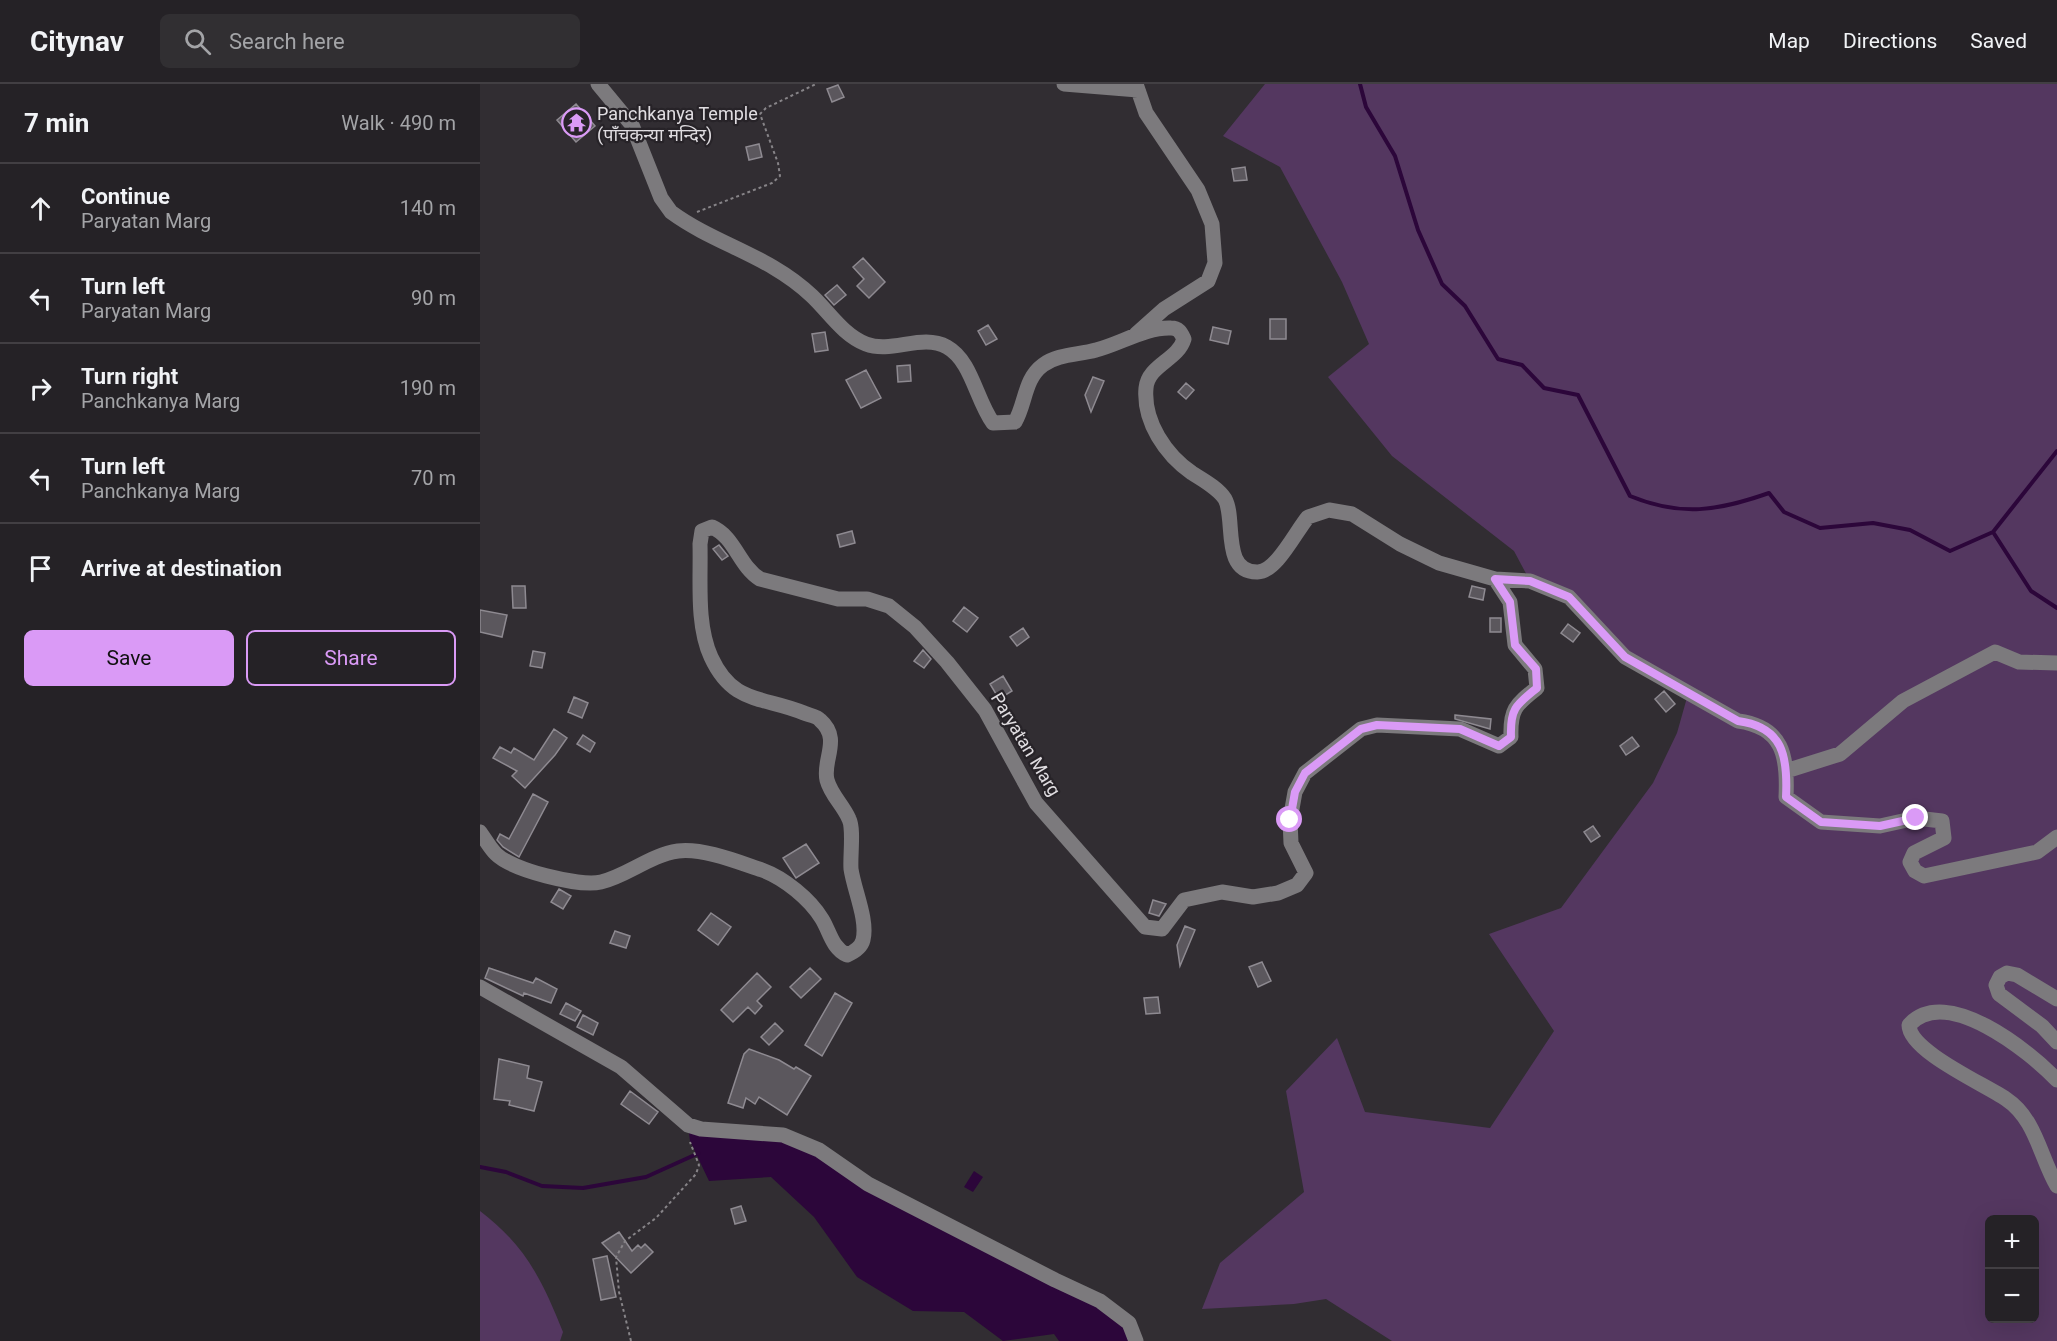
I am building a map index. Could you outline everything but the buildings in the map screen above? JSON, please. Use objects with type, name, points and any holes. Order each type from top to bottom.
[{"type":"street","points":[[598,84],[632,125],[661,198],[670,212],[779,268],[812,296],[847,332],[863,343],[878,348],[930,342],[946,346],[964,362],[982,408],[993,423],[1015,422],[1021,412],[1027,386],[1043,365],[1054,359],[1096,350],[1161,328],[1174,328],[1181,332],[1184,339],[1181,348],[1151,374],[1146,388],[1150,417],[1164,449],[1225,498],[1230,514],[1233,551],[1237,561],[1245,568],[1256,573],[1267,570],[1281,557],[1308,517],[1329,510],[1352,514],[1400,544],[1439,562],[1495,579],[1530,581],[1569,597],[1625,657],[1738,721],[1757,724],[1773,735],[1779,742],[1786,771],[1786,797],[1821,822],[1880,826],[1916,818],[1942,821],[1944,838],[1914,853],[1910,862],[1916,871],[1924,876],[2037,852],[2057,837]]},
{"type":"street","points":[[1064,84],[1137,87],[1146,113],[1198,190],[1212,224],[1215,263],[1209,281],[1164,309],[1131,338]]},
{"type":"street","name":"Paryatan Marg","points":[[480,832],[497,855],[514,866],[575,882],[601,882],[678,851],[705,854],[765,871],[803,895],[822,918],[832,941],[841,953],[847,956],[857,950],[863,941],[863,919],[854,891],[850,855],[851,821],[832,794],[826,777],[832,741],[820,720],[792,708],[749,699],[725,681],[711,656],[703,628],[702,531],[712,527],[724,532],[752,574],[760,579],[838,599],[867,599],[889,606],[915,627],[947,662],[985,710],[1036,803],[1048,819],[1146,927],[1162,929],[1184,900],[1222,892],[1253,897],[1278,893],[1297,885],[1306,873],[1291,843],[1290,820],[1295,792],[1305,773],[1361,729],[1377,725],[1460,729],[1499,746],[1511,737],[1510,717],[1516,706],[1537,688],[1536,669],[1515,645],[1510,602],[1495,579]]},
{"type":"street","points":[[1786,771],[1840,754],[1904,701],[1995,651],[2019,662],[2057,663]]},
{"type":"street","points":[[2057,999],[2025,979],[2007,973],[2000,977],[1996,985],[1999,994],[2042,1026],[2057,1042]]},
{"type":"street","points":[[480,987],[621,1067],[688,1125],[701,1129],[783,1135],[819,1150],[868,1184],[1100,1301],[1129,1323],[1136,1341]]},
{"type":"street","points":[[2057,1080],[2037,1060],[1990,1027],[1960,1016],[1933,1012],[1916,1017],[1909,1025],[1912,1038],[1933,1056],[2009,1101],[2020,1112],[2030,1125],[2057,1186]]},
{"type":"path","points":[[680,218],[772,183],[780,176],[778,163],[760,114],[766,108],[816,84]]},
{"type":"path","points":[[631,1341],[619,1292],[616,1257],[625,1241],[656,1218],[696,1174],[699,1165],[690,1141]]},
{"type":"shaded area","points":[[1265,84],[2057,84],[2057,1341],[1392,1341],[1326,1299],[1294,1304],[1202,1309],[1220,1263],[1304,1192],[1286,1091],[1337,1038],[1365,1112],[1490,1128],[1554,1031],[1489,934],[1561,908],[1653,783],[1677,733],[1688,694],[1625,657],[1569,597],[1530,581],[1514,551],[1392,456],[1328,377],[1369,344],[1342,282],[1280,167],[1223,136]]},
{"type":"shaded area","points":[[688,1125],[783,1135],[1100,1301],[1136,1341],[1059,1341],[1054,1334],[1003,1341],[964,1312],[913,1311],[857,1277],[814,1217],[771,1177],[709,1181],[690,1141]]},
{"type":"shaded area","points":[[974,1171],[983,1177],[973,1192],[964,1187]]},
{"type":"shaded area","points":[[480,1211],[509,1237],[531,1265],[548,1296],[563,1332],[560,1341],[480,1341]]},
{"type":"waterway","points":[[1360,84],[1366,107],[1395,156],[1418,230],[1442,284],[1465,306],[1498,359],[1522,365],[1544,388],[1578,395],[1630,496],[1666,507],[1699,509],[1733,504],[1769,493],[1784,512],[1820,528],[1873,523],[1910,530],[1950,551],[1993,532],[2057,451]]},
{"type":"waterway","points":[[1993,532],[2031,591],[2057,608]]},
{"type":"waterway","points":[[480,1167],[506,1172],[542,1186],[583,1188],[646,1177],[699,1153]]},
{"type":"place","name":"Panchkanya Temple (पाँचकन्या मन्दिर)","points":[[576,123]]},
{"type":"route","points":[[1290,820],[1295,792],[1305,773],[1361,729],[1377,725],[1417,729],[1460,729],[1499,746],[1511,737],[1510,717],[1516,706],[1537,688],[1536,669],[1515,645],[1510,602],[1495,579],[1530,581],[1569,597],[1625,657],[1738,721],[1757,724],[1773,735],[1779,742],[1786,771],[1786,797],[1821,822],[1880,826],[1916,818]]}]
